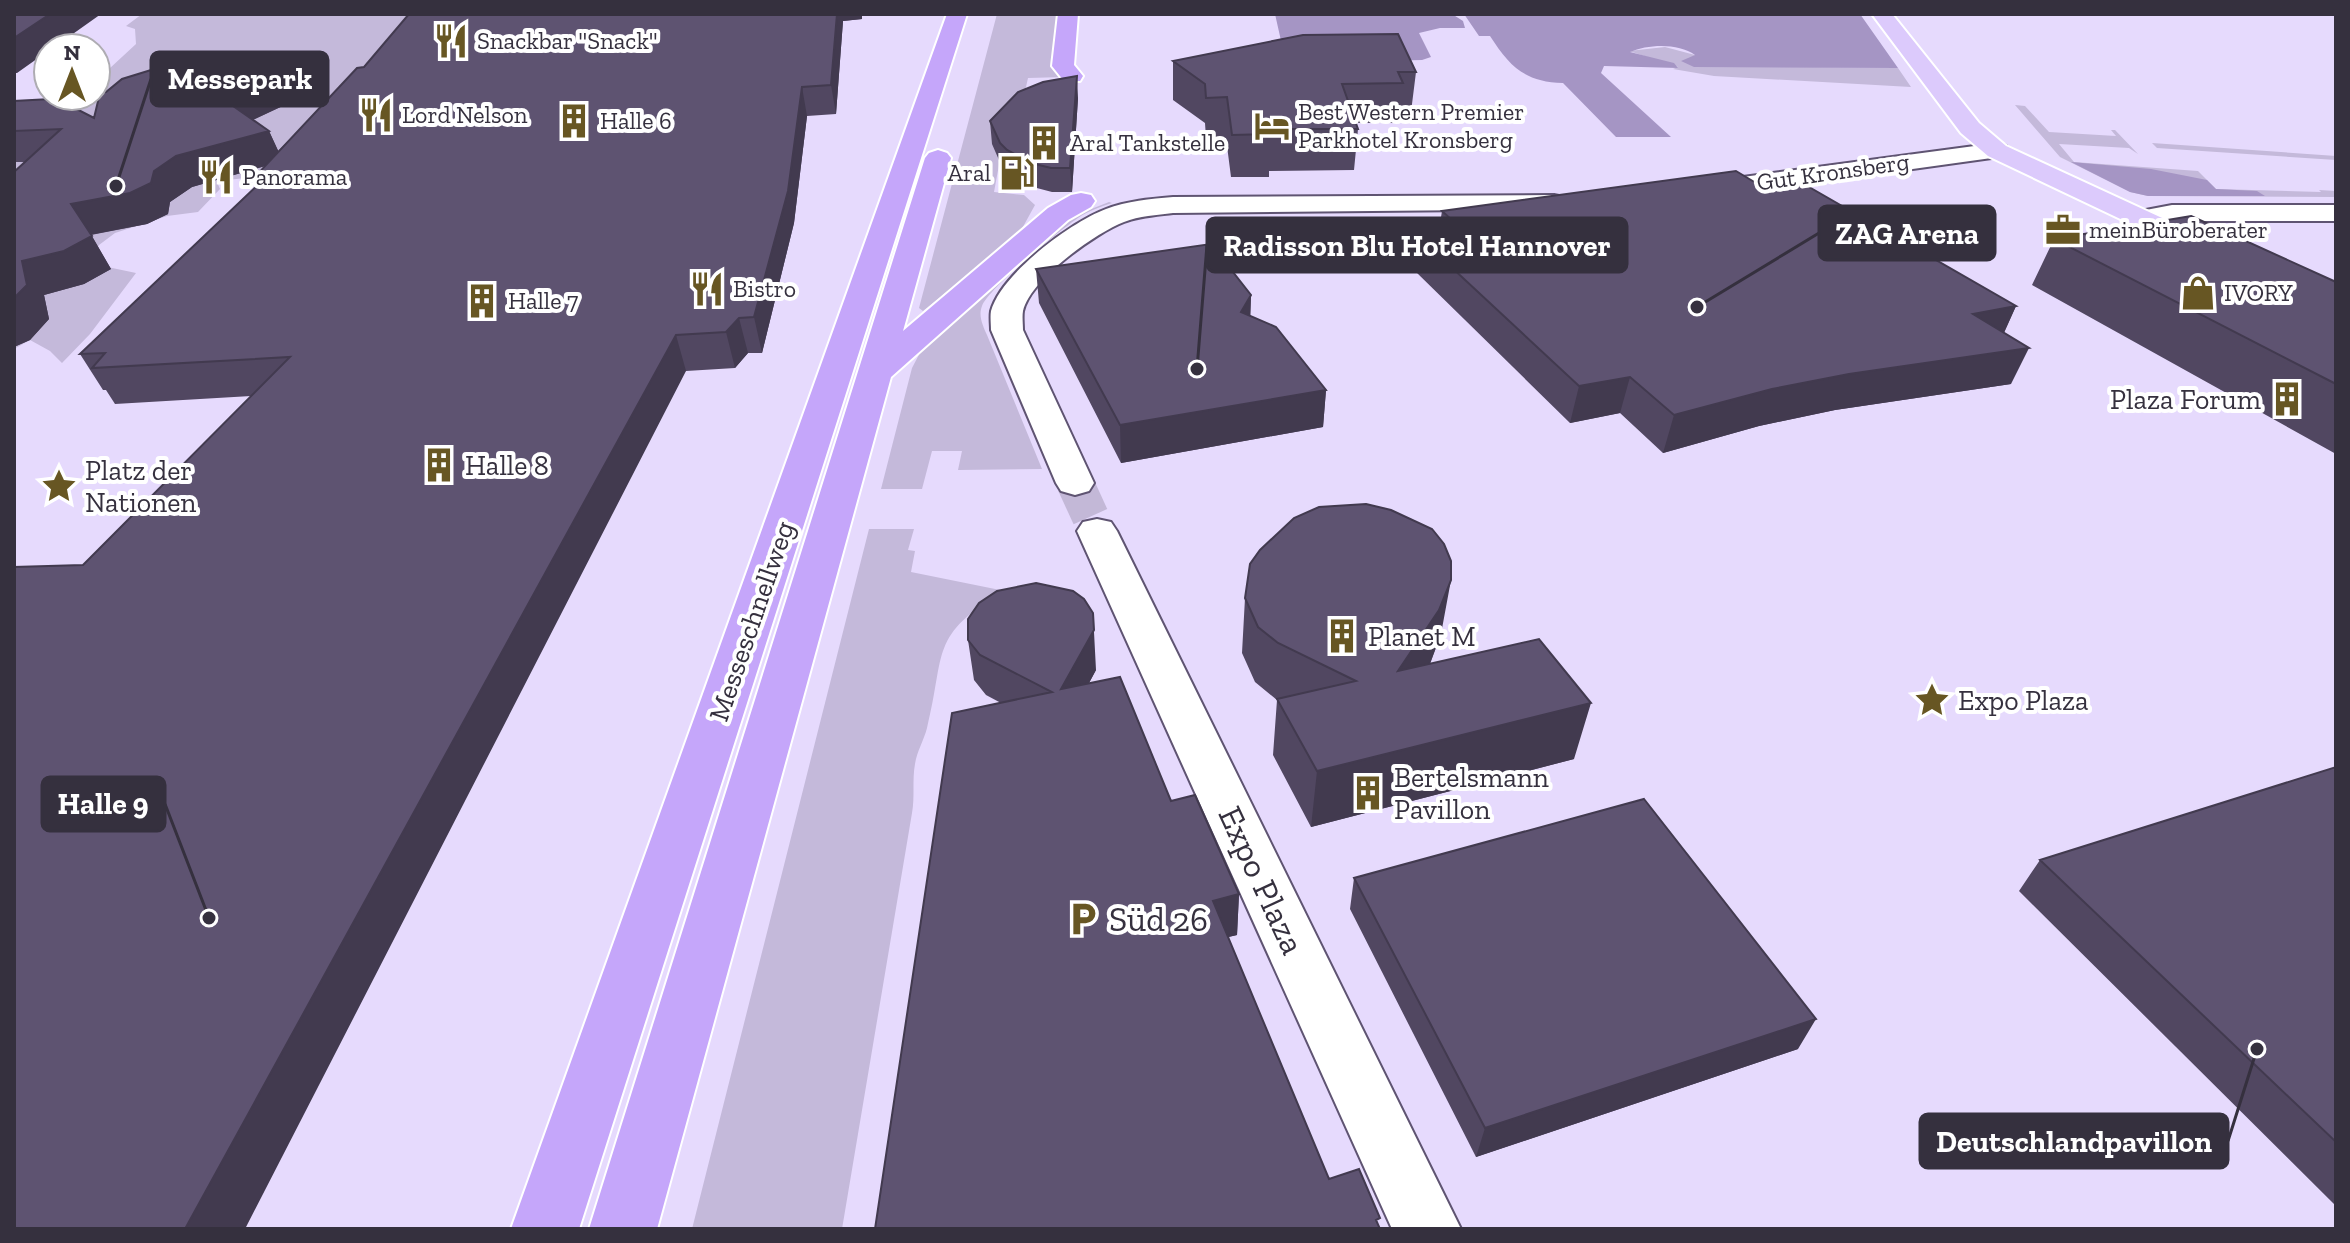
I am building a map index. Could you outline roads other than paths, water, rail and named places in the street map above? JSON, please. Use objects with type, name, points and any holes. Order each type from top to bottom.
[{"type":"highway","name":"Messeschnellweg","points":[[545,1229],[957,14]]},
{"type":"highway","name":"Messeschnellweg","points":[[623,1229],[980,14]]},
{"type":"highway","points":[[1068,14],[1063,66],[1072,76]]},
{"type":"highway","points":[[875,373],[1058,214],[1081,201]]},
{"type":"main road","points":[[1882,14],[1970,128],[1997,151],[2221,256]]},
{"type":"street","name":"Gut Kronsberg","points":[[1672,194],[1997,151]]},
{"type":"street","points":[[1075,483],[1007,330],[1007,311],[1022,286],[1083,231],[1108,218],[1142,208],[1173,205],[1578,202]]},
{"type":"street","points":[[2140,219],[2172,213],[2336,213]]},
{"type":"street","name":"Expo Plaza","points":[[1097,531],[1427,1229]]},
{"type":"tunnel","points":[[1075,483],[1097,531]]},
{"type":"place","name":"Snackbar \"Snack\"","points":[[451,41]]},
{"type":"place","name":"Lord Nelson","points":[[376,115]]},
{"type":"place","name":"Halle 6","points":[[574,121]]},
{"type":"place","name":"Best Western Premier Parkhotel Kronsberg","points":[[1272,126]]},
{"type":"place","name":"Aral Tankstelle","points":[[1044,143]]},
{"type":"place","name":"Aral","points":[[1017,173]]},
{"type":"place","name":"Panorama","points":[[216,177]]},
{"type":"place","name":"Messepark","points":[[116,186]]},
{"type":"place","name":"meinBüroberater","points":[[2063,230]]},
{"type":"place","name":"Bistro","points":[[707,289]]},
{"type":"place","name":"IVORY","points":[[2198,293]]},
{"type":"place","name":"Halle 7","points":[[482,301]]},
{"type":"place","name":"ZAG Arena","points":[[1697,307]]},
{"type":"place","name":"Radisson Blu Hotel Hannover","points":[[1197,369]]},
{"type":"place","name":"Plaza Forum","points":[[2287,399]]},
{"type":"place","name":"Halle 8","points":[[439,465]]},
{"type":"place","name":"Platz der Nationen","points":[[59,486]]},
{"type":"place","name":"Planet M","points":[[1342,636]]},
{"type":"place","name":"Expo Plaza","points":[[1932,700]]},
{"type":"place","name":"Bertelsmann Pavillon","points":[[1368,793]]},
{"type":"place","name":"Halle 9","points":[[209,918]]},
{"type":"place","name":"Süd 26","points":[[1083,919]]},
{"type":"place","name":"Deutschlandpavillon","points":[[2257,1049]]}]
